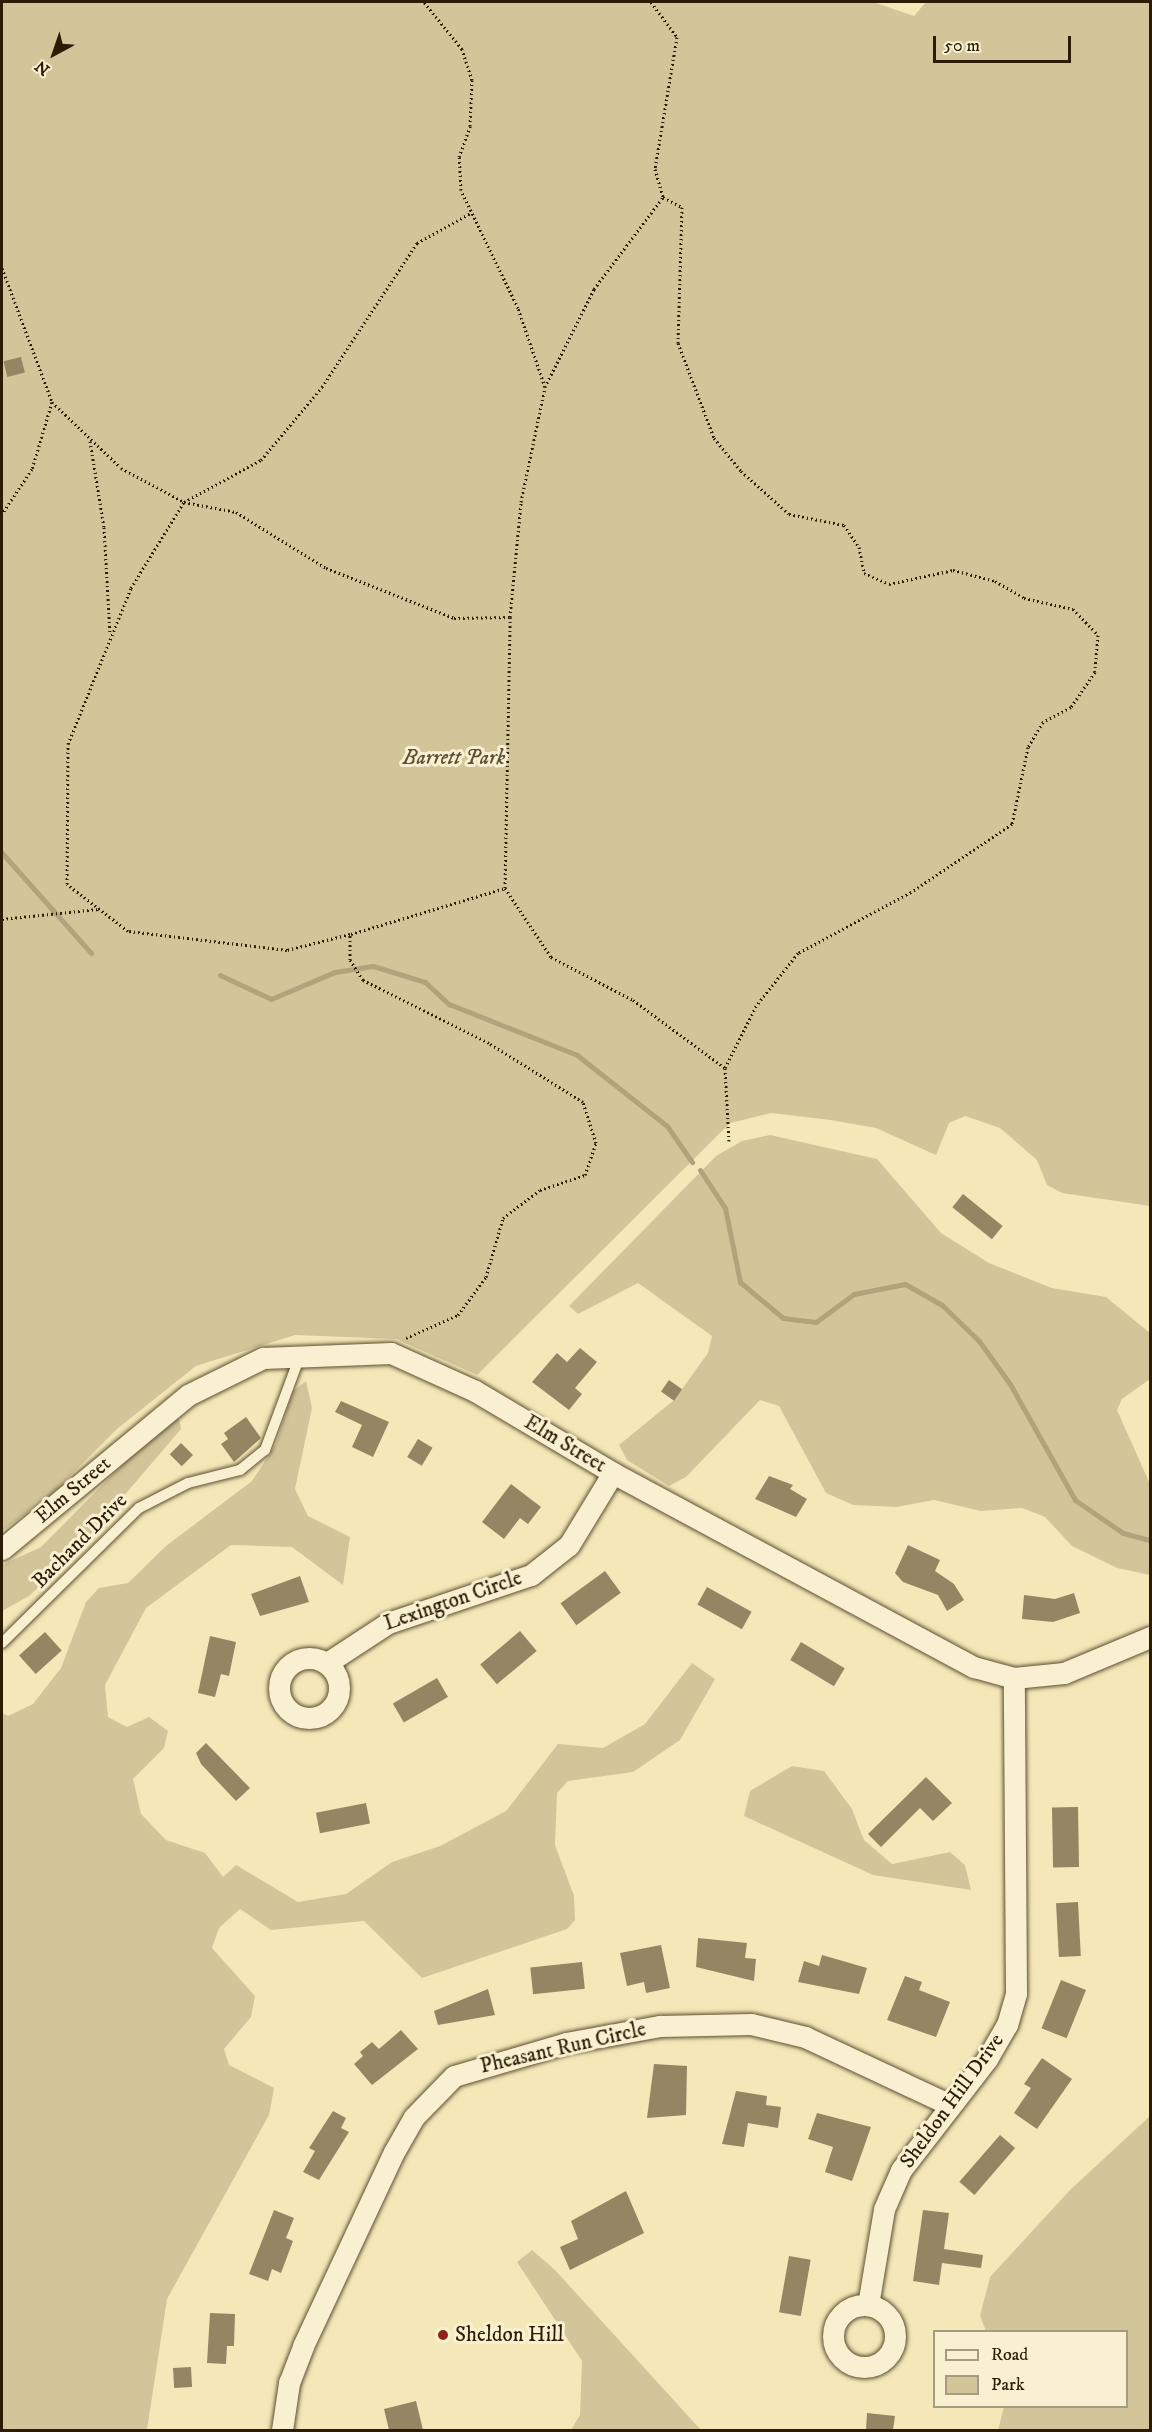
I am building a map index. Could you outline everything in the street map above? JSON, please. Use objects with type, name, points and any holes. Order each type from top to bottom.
[{"type":"street","name":"Elm Street","points":[[2,1549],[188,1395],[263,1358],[391,1353],[475,1391],[613,1473],[926,1644],[1014,1678],[1064,1673],[1150,1638]]},
{"type":"street","name":"Lexington Circle","points":[[327,1663],[388,1623],[531,1575],[569,1545],[613,1473]]},
{"type":"street","name":"Sheldon Hill Drive","points":[[867,2305],[884,2209],[901,2170],[948,2104],[987,2059],[1007,2025],[1016,1993],[1014,1678]]},
{"type":"street","name":"Pheasant Run Circle","points":[[282,2430],[289,2384],[303,2346],[394,2152],[414,2117],[454,2076],[534,2051],[660,2026],[751,2024],[805,2037],[948,2104]]},
{"type":"lane","name":"Bachand Drive","points":[[2,1643],[139,1508],[188,1483],[240,1470],[265,1450],[301,1356]]},
{"type":"path","points":[[424,2],[462,49],[472,80],[470,126],[459,157],[461,190],[518,308],[545,387]]},
{"type":"path","points":[[651,2],[677,37],[658,134],[655,169],[663,197],[682,207],[678,343],[714,438],[741,471],[789,514],[844,525],[859,547],[864,573],[889,584],[953,570],[995,581],[1024,598],[1073,609],[1098,635],[1095,672],[1071,707],[1043,722],[1028,747],[1012,824],[911,892],[798,953],[756,1006],[725,1068],[729,1141]]},
{"type":"path","points":[[663,197],[594,289],[545,387],[521,502],[510,617],[505,888],[551,957],[633,1000],[725,1068]]},
{"type":"path","points":[[471,213],[417,243],[322,387],[261,460],[184,502],[131,588],[110,635],[68,744],[67,884],[128,931],[202,942],[287,950],[350,934],[505,888]]},
{"type":"path","points":[[2,268],[52,402],[89,440],[121,468],[184,502],[236,512],[326,567],[454,618],[510,617]]},
{"type":"path","points":[[2,514],[32,469],[52,402]]},
{"type":"path","points":[[89,440],[104,527],[110,635]]},
{"type":"path","points":[[2,919],[100,909]]},
{"type":"path","points":[[350,934],[350,960],[363,980],[489,1043],[583,1102],[596,1143],[585,1175],[540,1190],[503,1218],[486,1277],[458,1315],[414,1330],[391,1353]]},
{"type":"green space","name":"Barrett Park","points":[[2,2],[873,2],[914,16],[926,2],[1150,2],[1150,1206],[1062,1193],[1047,1185],[1037,1160],[1000,1128],[965,1116],[949,1123],[936,1155],[876,1128],[830,1120],[771,1113],[730,1123],[477,1375],[396,1339],[295,1335],[196,1366],[117,1429],[52,1494],[2,1531]]},
{"type":"green space","points":[[770,1135],[877,1159],[941,1233],[989,1263],[1052,1288],[1106,1297],[1150,1333],[1150,1379],[1122,1399],[1117,1410],[1150,1484],[1150,1575],[1117,1568],[1072,1546],[1045,1517],[1022,1508],[981,1511],[934,1500],[896,1507],[853,1505],[826,1493],[779,1406],[760,1400],[686,1477],[669,1486],[627,1460],[619,1445],[674,1400],[708,1353],[712,1336],[638,1283],[578,1314],[569,1306],[716,1156],[742,1141]]},
{"type":"green space","points":[[306,1381],[312,1408],[295,1489],[308,1516],[350,1537],[343,1585],[292,1547],[231,1545],[146,1608],[105,1685],[108,1717],[127,1727],[149,1717],[168,1731],[164,1748],[133,1779],[141,1814],[166,1840],[205,1853],[223,1877],[236,1865],[298,1902],[346,1894],[392,1862],[440,1846],[506,1811],[558,1744],[603,1748],[645,1724],[692,1663],[715,1679],[680,1740],[633,1772],[568,1781],[557,1793],[555,1845],[574,1896],[575,1920],[567,1929],[422,1978],[364,1921],[271,1930],[240,1909],[219,1928],[212,1948],[255,1996],[251,2017],[224,2049],[229,2065],[274,2088],[269,2115],[167,2299],[147,2430],[2,2430],[2,1713],[8,1716],[33,1704],[61,1668],[86,1602],[99,1588],[128,1583],[166,1546],[252,1481],[276,1444],[293,1391]]},
{"type":"green space","points":[[179,1418],[181,1429],[70,1559],[29,1596],[2,1611],[2,1565],[41,1547],[139,1448]]},
{"type":"green space","points":[[792,1766],[824,1771],[852,1809],[864,1840],[892,1864],[950,1852],[965,1865],[971,1890],[873,1875],[744,1816],[750,1791]]},
{"type":"green space","points":[[1150,2116],[1150,2430],[998,2430],[1004,2408],[1128,2408],[1128,2330],[986,2330],[980,2316],[990,2277],[1070,2190]]},
{"type":"green space","points":[[532,2250],[555,2270],[701,2430],[571,2430],[580,2415],[582,2361],[517,2262]]},
{"type":"building","points":[[21,357],[25,373],[7,377],[4,361]]},
{"type":"building","points":[[963,1194],[1003,1226],[992,1239],[952,1207]]},
{"type":"building","points":[[580,1348],[597,1362],[575,1388],[582,1394],[569,1410],[532,1382],[557,1353],[567,1362]]},
{"type":"building","points":[[669,1380],[682,1389],[674,1401],[661,1391]]},
{"type":"building","points":[[341,1401],[389,1422],[373,1457],[352,1447],[362,1425],[335,1412]]},
{"type":"building","points":[[246,1417],[261,1438],[234,1462],[221,1444],[228,1439],[224,1433]]},
{"type":"building","points":[[418,1439],[433,1448],[422,1466],[407,1457]]},
{"type":"building","points":[[181,1443],[193,1455],[182,1466],[170,1454]]},
{"type":"building","points":[[769,1476],[793,1485],[790,1489],[807,1499],[796,1517],[755,1499]]},
{"type":"building","points":[[511,1484],[541,1507],[528,1524],[520,1518],[504,1539],[482,1522]]},
{"type":"building","points":[[908,1545],[940,1560],[935,1571],[954,1584],[964,1600],[947,1611],[938,1595],[903,1582],[895,1573]]},
{"type":"building","points":[[605,1571],[621,1593],[576,1625],[561,1603]]},
{"type":"building","points":[[300,1576],[309,1602],[260,1616],[251,1594]]},
{"type":"building","points":[[707,1587],[752,1612],[742,1629],[697,1604]]},
{"type":"building","points":[[1074,1593],[1080,1613],[1053,1622],[1022,1619],[1024,1595],[1055,1599]]},
{"type":"building","points":[[520,1631],[537,1651],[497,1684],[480,1664]]},
{"type":"building","points":[[45,1632],[62,1651],[36,1674],[19,1655]]},
{"type":"building","points":[[210,1636],[236,1642],[229,1676],[221,1674],[215,1697],[198,1693]]},
{"type":"building","points":[[801,1642],[845,1668],[834,1686],[790,1660]]},
{"type":"building","points":[[437,1678],[448,1697],[404,1723],[393,1704]]},
{"type":"building","points":[[206,1743],[250,1788],[236,1801],[201,1764],[196,1753]]},
{"type":"building","points":[[926,1777],[952,1803],[933,1821],[920,1808],[881,1847],[868,1834]]},
{"type":"building","points":[[366,1803],[370,1824],[320,1833],[316,1813]]},
{"type":"building","points":[[1052,1807],[1078,1807],[1079,1867],[1053,1867]]},
{"type":"building","points":[[1078,1902],[1081,1956],[1059,1957],[1056,1903]]},
{"type":"building","points":[[698,1938],[747,1943],[745,1958],[756,1959],[754,1981],[696,1967]]},
{"type":"building","points":[[661,1945],[670,1988],[646,1993],[644,1982],[627,1986],[620,1953]]},
{"type":"building","points":[[822,1955],[867,1968],[859,1994],[798,1982],[804,1961],[819,1966]]},
{"type":"building","points":[[582,1962],[585,1989],[533,1994],[530,1967]]},
{"type":"building","points":[[905,1976],[922,1982],[919,1990],[950,2002],[936,2037],[887,2020]]},
{"type":"building","points":[[1061,1980],[1086,1990],[1067,2038],[1042,2028]]},
{"type":"building","points":[[488,1989],[495,2015],[438,2025],[434,2011]]},
{"type":"building","points":[[401,2030],[418,2049],[372,2085],[354,2064],[363,2056],[360,2052],[372,2042],[379,2049]]},
{"type":"building","points":[[1042,2058],[1072,2079],[1037,2129],[1014,2113],[1031,2088],[1024,2084]]},
{"type":"building","points":[[654,2064],[687,2066],[686,2115],[647,2118]]},
{"type":"building","points":[[736,2091],[767,2096],[766,2105],[781,2107],[778,2128],[748,2123],[744,2147],[722,2144]]},
{"type":"building","points":[[333,2111],[346,2118],[341,2128],[349,2132],[319,2180],[303,2172],[315,2151],[309,2148]]},
{"type":"building","points":[[817,2113],[871,2127],[852,2181],[825,2172],[833,2147],[808,2139]]},
{"type":"building","points":[[1000,2135],[1015,2148],[974,2195],[959,2182]]},
{"type":"building","points":[[626,2191],[644,2233],[570,2270],[560,2247],[578,2239],[571,2221]]},
{"type":"building","points":[[274,2210],[294,2218],[286,2238],[293,2241],[281,2273],[272,2269],[268,2281],[249,2274]]},
{"type":"building","points":[[923,2210],[949,2213],[944,2249],[983,2255],[981,2268],[942,2263],[939,2285],[913,2281]]},
{"type":"building","points":[[789,2256],[811,2260],[801,2316],[779,2312]]},
{"type":"building","points":[[210,2313],[235,2314],[234,2346],[227,2346],[226,2364],[207,2363]]},
{"type":"building","points":[[191,2367],[192,2387],[174,2388],[173,2368]]},
{"type":"building","points":[[416,2401],[423,2430],[389,2430],[384,2409]]},
{"type":"building","points":[[867,2413],[895,2416],[893,2430],[866,2430]]},
{"type":"waterway","points":[[2,853],[91,953]]},
{"type":"waterway","points":[[220,975],[271,999],[335,972],[373,966],[425,982],[449,1004],[577,1055],[667,1126],[692,1162]]},
{"type":"waterway","points":[[700,1170],[725,1208],[740,1282],[783,1318],[816,1322],[854,1294],[905,1284],[942,1305],[979,1341],[1010,1384],[1075,1500],[1123,1533],[1150,1540]]},
{"type":"place","name":"Sheldon Hill","points":[[443,2335]]}]
